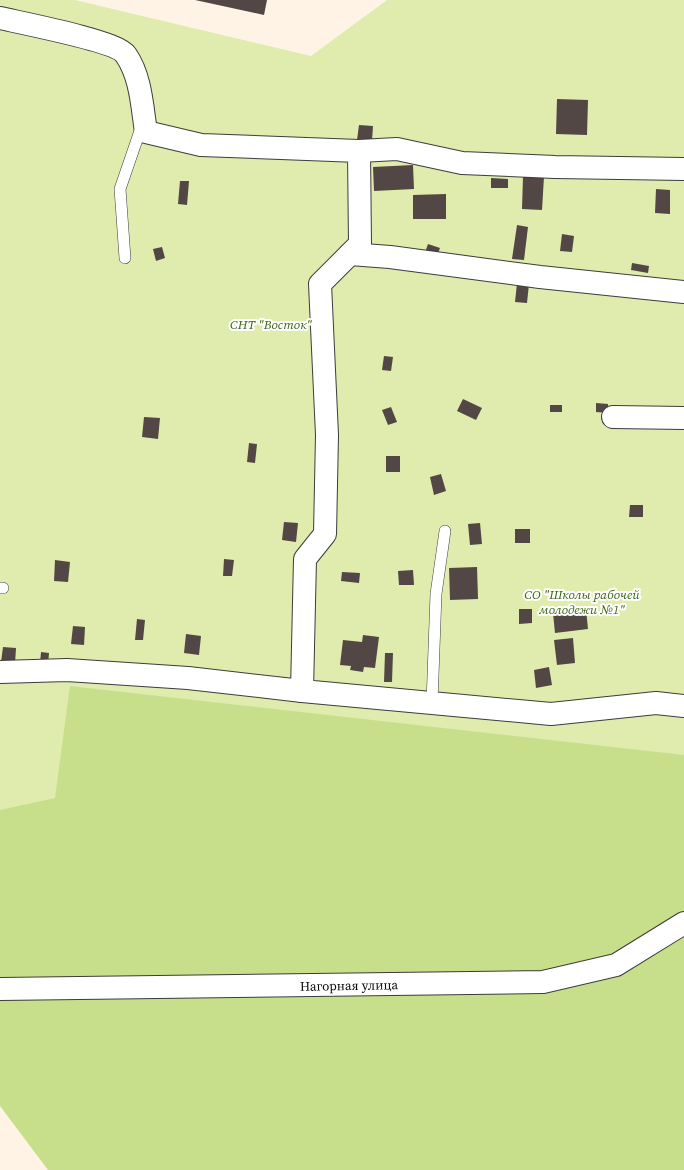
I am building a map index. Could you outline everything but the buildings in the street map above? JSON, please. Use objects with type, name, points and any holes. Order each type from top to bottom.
[{"type":"street","points":[[0,18],[101,42],[126,53],[137,76],[146,132],[201,145],[359,151],[397,149],[462,163],[555,167],[684,169]]},
{"type":"street","points":[[302,690],[305,559],[325,534],[327,435],[320,284],[360,244],[359,151]]},
{"type":"street","points":[[350,254],[390,257],[540,277],[684,292]]},
{"type":"street","points":[[613,417],[674,416],[684,418]]},
{"type":"street","points":[[0,672],[67,670],[188,678],[551,714],[656,703],[684,706]]},
{"type":"street","name":"Нагорная улица","points":[[0,989],[543,982],[616,965],[684,923]]},
{"type":"lane","points":[[125,258],[120,190],[144,119]]},
{"type":"lane","points":[[432,703],[436,594],[445,531]]},
{"type":"green space","name":"СНТ \"Восток\"","points":[[0,0],[75,0],[311,56],[387,0],[684,0],[684,871],[0,952]]},
{"type":"green space","points":[[70,686],[684,755],[684,1170],[48,1170],[0,1106],[0,810],[55,798]]},
{"type":"park label","name":"СО \"Школы рабочей молодежи №1\"","points":[[582,602]]}]
